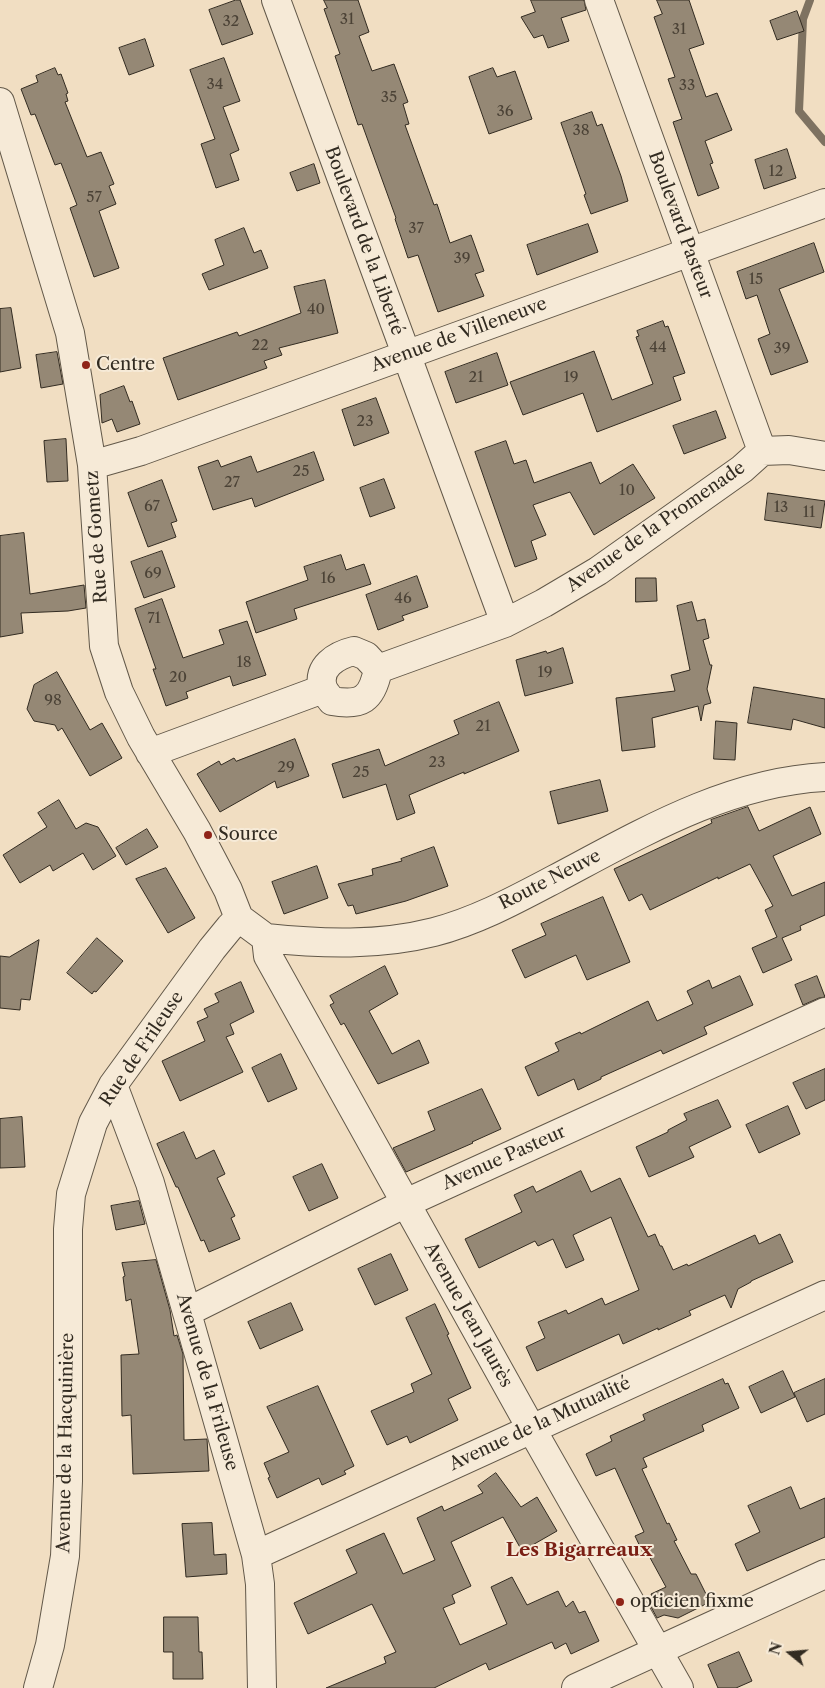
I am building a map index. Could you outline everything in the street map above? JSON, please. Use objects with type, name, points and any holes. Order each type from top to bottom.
[{"type":"street","name":"Boulevard de la Liberté","points":[[276,0],[504,623]]},
{"type":"street","name":"Boulevard Pasteur","points":[[599,0],[762,450]]},
{"type":"street","name":"Rue de Gometz","points":[[0,102],[70,333],[92,465],[104,646],[119,692],[150,752],[197,831],[228,890],[240,918],[266,938]]},
{"type":"street","name":"Avenue de Villeneuve","points":[[92,465],[141,451],[825,203]]},
{"type":"street","name":"Avenue de la Promenade","points":[[378,669],[504,623],[544,603],[598,571],[742,469],[762,450],[789,450],[825,456]]},
{"type":"street","points":[[354,651],[366,656],[378,669],[376,680],[367,698],[355,703],[332,701],[323,690],[321,679],[324,670],[331,660],[341,654],[354,651]]},
{"type":"street","points":[[150,752],[323,690]]},
{"type":"street","name":"Route Neuve","points":[[266,938],[344,944],[389,940],[435,932],[478,916],[522,896],[695,808],[763,785],[795,779],[825,777]]},
{"type":"street","name":"Rue de Frileuse","points":[[71,1194],[93,1123],[113,1085],[212,949],[240,918]]},
{"type":"street","name":"Avenue Jean Jaurès","points":[[266,938],[268,956],[531,1428],[679,1688]]},
{"type":"street","name":"Avenue Pasteur","points":[[187,1312],[406,1203],[825,1012]]},
{"type":"street","name":"Avenue de la Frileuse","points":[[113,1085],[150,1183],[256,1555],[260,1584],[262,1688]]},
{"type":"street","name":"Avenue de la Hacquinière","points":[[38,1688],[50,1645],[65,1556],[68,1480],[68,1230],[71,1194]]},
{"type":"street","name":"Avenue de la Mutualité","points":[[256,1555],[825,1294]]},
{"type":"street","points":[[576,1688],[825,1574]]},
{"type":"building","points":[[240,0],[253,34],[222,45],[209,10]]},
{"type":"building","points":[[324,0],[358,0],[369,32],[359,36],[372,71],[394,64],[408,102],[403,104],[409,124],[405,125],[434,205],[437,204],[450,243],[471,235],[484,271],[475,274],[484,296],[438,312],[418,255],[408,258],[396,218],[362,124],[358,125],[335,56],[340,54],[324,9],[327,8]]},
{"type":"building","points":[[531,0],[584,0],[586,10],[561,18],[569,41],[548,48],[543,35],[534,38],[521,17],[535,12]]},
{"type":"building","points":[[657,0],[689,0],[704,44],[689,49],[706,97],[717,93],[732,130],[705,141],[713,163],[710,164],[719,188],[698,196],[673,122],[682,119],[668,79],[675,77],[654,17],[662,14]]},
{"type":"building","points":[[797,11],[804,31],[777,40],[770,21]]},
{"type":"building","points":[[145,39],[154,66],[129,75],[119,48]]},
{"type":"building","points":[[224,58],[240,101],[223,107],[239,150],[230,154],[239,180],[216,188],[201,144],[215,139],[190,70]]},
{"type":"building","points":[[55,68],[58,75],[61,74],[68,93],[66,94],[68,101],[65,102],[87,157],[101,152],[114,184],[109,186],[116,204],[99,211],[119,268],[94,277],[70,208],[77,205],[61,163],[55,165],[35,114],[31,115],[21,89],[38,82],[36,76]]},
{"type":"building","points":[[493,68],[497,77],[515,71],[532,119],[489,134],[469,77]]},
{"type":"building","points":[[592,112],[597,126],[602,124],[628,201],[591,214],[584,195],[586,194],[561,123]]},
{"type":"building","points":[[787,149],[796,178],[764,189],[755,160]]},
{"type":"building","points":[[314,164],[320,183],[297,191],[290,173]]},
{"type":"building","points":[[588,224],[598,252],[537,275],[527,245]]},
{"type":"building","points":[[244,228],[254,253],[261,250],[268,268],[209,290],[202,274],[224,265],[215,240]]},
{"type":"building","points":[[814,243],[824,272],[779,289],[808,362],[771,375],[758,339],[770,334],[757,295],[746,299],[737,272]]},
{"type":"building","points":[[325,280],[338,333],[279,348],[282,355],[264,361],[267,368],[178,400],[163,358],[237,332],[239,336],[301,313],[294,287]]},
{"type":"building","points":[[11,308],[21,368],[0,372],[0,309]]},
{"type":"building","points":[[663,321],[665,327],[668,326],[685,373],[673,377],[681,400],[597,432],[583,393],[523,415],[510,382],[594,351],[612,400],[653,384],[636,337],[639,336],[637,331]]},
{"type":"building","points":[[57,352],[63,384],[41,388],[36,355]]},
{"type":"building","points":[[497,353],[508,385],[456,403],[445,372]]},
{"type":"building","points":[[124,386],[130,402],[132,401],[140,424],[117,432],[112,419],[102,423],[100,395]]},
{"type":"building","points":[[376,398],[389,433],[354,446],[342,410]]},
{"type":"building","points":[[716,411],[726,438],[684,454],[673,426]]},
{"type":"building","points":[[66,439],[68,481],[47,482],[44,441]]},
{"type":"building","points":[[506,441],[514,464],[526,460],[534,483],[591,462],[600,484],[633,464],[655,498],[594,535],[570,492],[533,505],[546,535],[531,541],[537,559],[515,567],[475,452]]},
{"type":"building","points":[[314,452],[324,480],[255,507],[252,498],[213,510],[198,467],[218,460],[221,467],[251,456],[257,472]]},
{"type":"building","points":[[384,479],[395,508],[370,517],[360,488]]},
{"type":"building","points":[[162,480],[177,521],[171,523],[176,537],[148,547],[128,493]]},
{"type":"building","points":[[768,493],[825,501],[821,528],[765,520]]},
{"type":"building","points":[[24,533],[30,594],[84,585],[86,608],[68,611],[21,613],[23,633],[0,637],[0,536]]},
{"type":"building","points":[[162,551],[175,587],[144,598],[131,562]]},
{"type":"building","points":[[341,555],[346,570],[364,564],[371,584],[294,609],[297,619],[256,633],[246,602],[308,580],[304,567]]},
{"type":"building","points":[[417,576],[428,607],[402,616],[404,620],[378,630],[366,595]]},
{"type":"building","points":[[636,578],[656,578],[657,601],[636,602]]},
{"type":"building","points":[[162,599],[183,658],[224,644],[219,630],[247,621],[266,675],[233,686],[230,676],[186,692],[188,698],[166,706],[153,669],[156,669],[135,609]]},
{"type":"building","points":[[692,602],[697,621],[705,619],[709,638],[703,640],[710,665],[712,665],[707,689],[711,703],[704,705],[701,721],[698,706],[652,718],[655,747],[622,751],[616,698],[675,691],[671,675],[690,670],[677,606]]},
{"type":"building","points":[[563,648],[573,683],[525,696],[516,660]]},
{"type":"building","points":[[57,672],[90,730],[102,723],[122,758],[90,776],[62,728],[58,731],[55,725],[34,721],[27,709],[34,685]]},
{"type":"building","points":[[754,687],[825,699],[825,728],[793,719],[791,730],[748,723]]},
{"type":"building","points":[[499,702],[519,751],[409,795],[415,813],[397,820],[386,784],[343,798],[332,764],[379,749],[385,766],[459,734],[454,721]]},
{"type":"building","points":[[716,721],[737,723],[735,760],[714,759]]},
{"type":"building","points":[[295,739],[309,776],[277,788],[275,781],[220,812],[197,774],[219,761],[221,765],[234,758],[236,761]]},
{"type":"building","points":[[600,780],[608,811],[558,824],[550,792]]},
{"type":"building","points":[[59,800],[76,829],[86,823],[98,827],[116,856],[93,870],[83,853],[53,871],[50,865],[20,883],[3,855],[47,827],[38,813]]},
{"type":"building","points":[[748,807],[759,831],[810,807],[821,834],[773,856],[792,896],[825,882],[825,915],[800,926],[801,930],[782,938],[792,960],[763,973],[752,948],[777,937],[765,910],[773,906],[750,864],[718,879],[718,877],[650,910],[642,894],[629,901],[614,869],[712,823],[711,820]]},
{"type":"building","points":[[147,829],[158,847],[126,865],[116,848]]},
{"type":"building","points":[[434,847],[448,886],[406,901],[356,914],[353,905],[348,906],[338,884],[373,875],[372,869],[402,861],[401,859]]},
{"type":"building","points":[[317,866],[328,898],[284,914],[272,882]]},
{"type":"building","points":[[166,868],[195,918],[168,933],[136,879]]},
{"type":"building","points":[[603,897],[630,962],[587,980],[576,955],[525,978],[512,950],[546,935],[541,924]]},
{"type":"building","points":[[97,938],[123,961],[96,992],[94,991],[92,994],[67,973]]},
{"type":"building","points":[[39,940],[30,1000],[21,999],[20,1010],[0,1008],[0,956],[9,957]]},
{"type":"building","points":[[385,966],[398,994],[369,1011],[392,1054],[419,1040],[429,1063],[378,1084],[344,1023],[341,1025],[330,1005],[334,1003],[330,996]]},
{"type":"building","points":[[740,976],[753,1005],[704,1027],[707,1034],[663,1054],[661,1050],[601,1077],[601,1079],[578,1090],[574,1079],[538,1096],[525,1067],[559,1051],[555,1043],[580,1032],[581,1034],[648,1001],[657,1021],[693,1004],[687,991],[709,980],[712,988]]},
{"type":"building","points":[[817,976],[825,997],[803,1005],[795,985]]},
{"type":"building","points":[[241,982],[254,1012],[230,1024],[234,1034],[226,1037],[243,1072],[180,1101],[162,1061],[205,1041],[197,1022],[208,1017],[204,1009],[219,1002],[215,994]]},
{"type":"building","points":[[281,1054],[297,1089],[268,1102],[252,1068]]},
{"type":"building","points":[[825,1069],[825,1100],[806,1109],[793,1083]]},
{"type":"building","points":[[482,1089],[501,1129],[406,1172],[393,1148],[435,1130],[428,1112]]},
{"type":"building","points":[[718,1100],[731,1127],[689,1147],[694,1157],[649,1177],[636,1147],[668,1132],[668,1130],[687,1120],[684,1114]]},
{"type":"building","points":[[788,1106],[800,1134],[759,1153],[746,1125]]},
{"type":"building","points":[[22,1117],[25,1167],[0,1168],[0,1119]]},
{"type":"building","points":[[184,1132],[196,1159],[214,1150],[225,1174],[217,1178],[235,1216],[231,1218],[240,1239],[209,1252],[204,1240],[201,1241],[157,1144]]},
{"type":"building","points":[[322,1164],[338,1198],[309,1211],[293,1177]]},
{"type":"building","points":[[581,1171],[591,1192],[620,1178],[648,1237],[655,1234],[673,1270],[687,1264],[688,1266],[755,1235],[759,1244],[780,1234],[793,1262],[738,1289],[731,1308],[725,1295],[689,1311],[691,1315],[658,1330],[658,1328],[623,1344],[619,1334],[537,1371],[526,1347],[545,1338],[538,1322],[566,1310],[568,1314],[602,1298],[605,1305],[639,1290],[611,1217],[573,1235],[584,1260],[566,1268],[553,1239],[538,1246],[535,1241],[479,1268],[465,1239],[522,1212],[514,1195],[533,1186],[536,1192]]},
{"type":"building","points":[[139,1201],[145,1224],[116,1230],[111,1206]]},
{"type":"building","points":[[391,1254],[408,1290],[375,1305],[358,1269]]},
{"type":"building","points":[[156,1260],[170,1310],[174,1336],[177,1335],[183,1354],[184,1440],[207,1439],[209,1471],[133,1474],[131,1415],[122,1416],[121,1355],[139,1354],[131,1299],[126,1301],[123,1277],[125,1276],[122,1263]]},
{"type":"building","points":[[291,1303],[303,1330],[260,1349],[248,1322]]},
{"type":"building","points":[[435,1304],[471,1388],[448,1399],[458,1420],[410,1443],[407,1436],[387,1445],[371,1411],[414,1392],[411,1384],[432,1374],[406,1318]]},
{"type":"building","points":[[783,1371],[795,1397],[761,1413],[749,1387]]},
{"type":"building","points":[[723,1379],[725,1384],[728,1383],[739,1408],[702,1425],[704,1431],[643,1458],[647,1467],[642,1469],[667,1524],[669,1523],[677,1540],[674,1541],[691,1574],[696,1574],[710,1602],[678,1618],[664,1615],[657,1618],[651,1607],[654,1601],[651,1594],[666,1587],[648,1554],[644,1555],[635,1536],[644,1532],[615,1468],[596,1476],[586,1454],[612,1441],[610,1436],[645,1420],[643,1415]]},
{"type":"building","points":[[825,1379],[825,1414],[807,1422],[794,1393]]},
{"type":"building","points":[[318,1386],[354,1466],[344,1471],[346,1474],[322,1485],[319,1478],[277,1498],[264,1463],[289,1452],[267,1407]]},
{"type":"building","points":[[496,1473],[521,1507],[537,1497],[557,1531],[522,1551],[503,1517],[451,1542],[471,1586],[452,1595],[455,1603],[443,1608],[460,1645],[507,1624],[491,1587],[512,1577],[527,1605],[558,1591],[566,1607],[573,1601],[579,1613],[585,1611],[599,1641],[571,1654],[566,1643],[555,1649],[552,1642],[489,1670],[486,1663],[434,1688],[326,1688],[386,1663],[384,1657],[396,1652],[372,1604],[308,1634],[294,1603],[357,1573],[346,1550],[384,1533],[403,1574],[435,1560],[417,1518],[442,1506],[444,1511],[483,1493],[478,1486]]},
{"type":"building","points":[[791,1487],[800,1509],[825,1498],[825,1537],[747,1571],[735,1544],[760,1532],[748,1506]]},
{"type":"building","points":[[212,1523],[214,1555],[226,1554],[227,1574],[186,1577],[182,1524]]},
{"type":"building","points":[[164,1617],[198,1617],[199,1652],[202,1652],[203,1679],[173,1679],[173,1652],[164,1652]]},
{"type":"building","points":[[739,1652],[752,1681],[736,1688],[718,1688],[708,1665]]},
{"type":"waterway","points":[[810,0],[803,19],[799,111],[825,142]]},
{"type":"place","name":"Centre","points":[[86,365]]},
{"type":"place","name":"Source","points":[[208,835]]},
{"type":"place","name":"opticien fixme","points":[[620,1602]]},
{"type":"district","name":"Les Bigarreaux","points":[[579,1551]]}]
